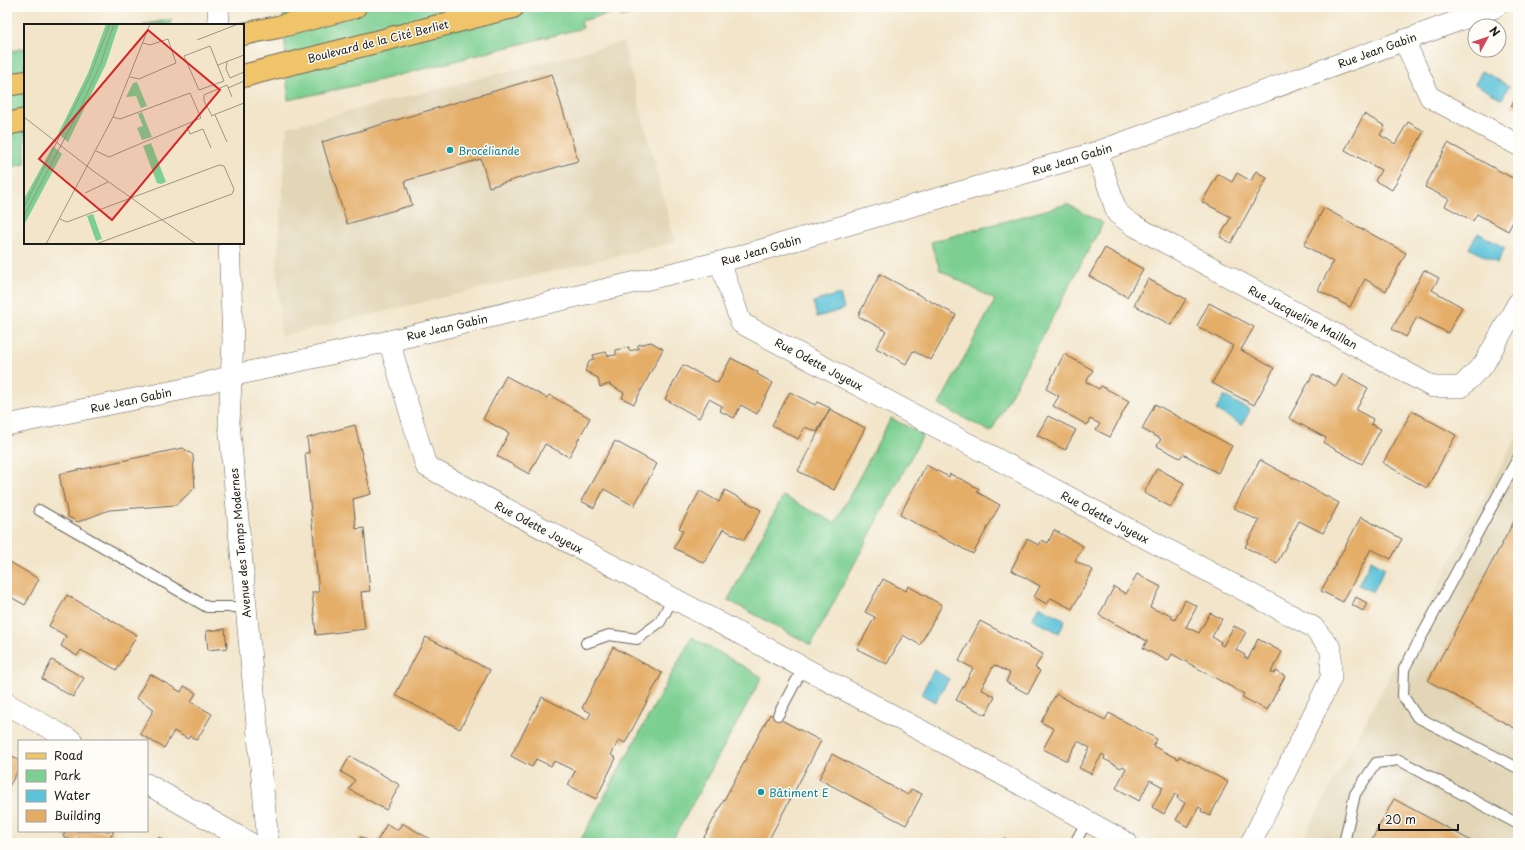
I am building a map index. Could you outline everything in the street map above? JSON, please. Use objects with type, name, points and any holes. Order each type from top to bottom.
[{"type":"main road","points":[[244,34],[278,27],[355,7]]},
{"type":"main road","name":"Boulevard de la Cité Berliet","points":[[244,76],[513,7]]},
{"type":"main road","points":[[7,85],[24,82]]},
{"type":"main road","points":[[7,124],[24,120]]},
{"type":"street","points":[[218,7],[219,24]]},
{"type":"street","name":"Rue Jean Gabin","points":[[7,425],[189,388],[231,376],[389,341],[720,262],[1097,152],[1496,7]]},
{"type":"street","points":[[1404,40],[1430,97],[1518,145]]},
{"type":"street","name":"Rue Jacqueline Maillan","points":[[1097,152],[1117,213],[1133,225],[1433,387],[1461,387],[1484,364],[1518,303]]},
{"type":"street","name":"Avenue des Temps Modernes","points":[[229,244],[233,340],[229,423],[268,843]]},
{"type":"street","name":"Rue Odette Joyeux","points":[[720,262],[741,322],[1313,627],[1332,650],[1331,678],[1251,843]]},
{"type":"street","name":"Rue Odette Joyeux","points":[[389,341],[426,466],[976,760],[1086,822],[1127,843]]},
{"type":"street","points":[[7,704],[70,740]]},
{"type":"street","points":[[148,785],[250,843]]},
{"type":"lane","points":[[1518,458],[1404,669],[1403,696],[1417,717],[1518,768]]},
{"type":"lane","points":[[39,510],[207,607],[245,607]]},
{"type":"lane","points":[[586,643],[609,635],[638,639],[660,622],[672,598]]},
{"type":"lane","points":[[778,716],[803,668]]},
{"type":"lane","points":[[1344,843],[1355,794],[1376,763],[1399,760],[1518,824]]},
{"type":"lane","points":[[1075,843],[1086,822]]},
{"type":"shaded area","points":[[623,42],[675,242],[281,336],[277,266],[287,127]]},
{"type":"shaded area","points":[[1518,434],[1518,843],[1301,843]]},
{"type":"green space","points":[[283,7],[660,7],[621,17],[620,11],[581,21],[583,28],[376,81],[288,100]]},
{"type":"green space","points":[[171,19],[171,24],[148,24]]},
{"type":"green space","points":[[24,48],[24,164],[7,168],[7,52]]},
{"type":"green space","points":[[1067,204],[1103,223],[991,432],[939,405],[995,300],[940,270],[931,242]]},
{"type":"green space","points":[[891,418],[923,435],[811,645],[728,600],[783,496],[835,523]]},
{"type":"green space","points":[[692,637],[762,677],[671,843],[579,843]]},
{"type":"water","points":[[1482,71],[1509,86],[1502,99],[1475,84]]},
{"type":"water","points":[[1478,233],[1505,248],[1497,263],[1469,248]]},
{"type":"water","points":[[840,294],[844,309],[817,317],[813,302]]},
{"type":"water","points":[[1224,396],[1250,410],[1242,425],[1216,410]]},
{"type":"water","points":[[1371,560],[1385,568],[1373,592],[1358,585]]},
{"type":"water","points":[[1039,606],[1065,620],[1059,633],[1032,619]]},
{"type":"water","points":[[934,670],[949,679],[935,702],[921,694]]},
{"type":"building","name":"Brocéliande","points":[[552,74],[578,161],[489,187],[481,159],[405,181],[412,205],[347,224],[322,142]]},
{"type":"building","points":[[1518,94],[1518,109],[1511,106]]},
{"type":"building","points":[[1364,114],[1385,126],[1380,135],[1395,144],[1408,122],[1424,131],[1392,190],[1375,181],[1381,170],[1345,150]]},
{"type":"building","points":[[1448,143],[1518,181],[1518,212],[1508,231],[1477,214],[1473,221],[1445,206],[1449,199],[1425,187]]},
{"type":"building","points":[[1256,171],[1267,178],[1231,243],[1220,237],[1231,217],[1202,202],[1218,174],[1232,182],[1237,173],[1251,181]]},
{"type":"building","points":[[1324,208],[1406,253],[1386,291],[1365,279],[1350,307],[1318,290],[1333,262],[1304,245]]},
{"type":"building","points":[[1105,248],[1143,269],[1127,297],[1089,276]]},
{"type":"building","points":[[1424,270],[1439,278],[1432,290],[1462,307],[1448,333],[1417,317],[1406,337],[1392,329]]},
{"type":"building","points":[[880,274],[956,315],[931,360],[913,351],[906,364],[876,348],[886,331],[858,316]]},
{"type":"building","points":[[1148,279],[1186,299],[1171,325],[1134,305]]},
{"type":"building","points":[[1209,303],[1254,327],[1241,350],[1274,368],[1254,405],[1212,383],[1233,346],[1197,326]]},
{"type":"building","points":[[651,342],[663,349],[634,404],[622,398],[624,393],[609,384],[600,387],[598,378],[585,371],[590,360],[594,359],[593,355],[606,352],[608,356],[616,355],[616,350],[629,347],[629,351],[638,349],[638,345]]},
{"type":"building","points":[[1064,354],[1093,370],[1086,382],[1099,389],[1101,386],[1129,401],[1110,437],[1096,430],[1100,424],[1090,419],[1087,425],[1053,406],[1059,396],[1046,389]]},
{"type":"building","points":[[731,358],[758,372],[757,374],[773,383],[757,414],[741,405],[734,418],[720,411],[722,406],[709,399],[699,418],[665,399],[683,365],[718,383]]},
{"type":"building","points":[[1313,374],[1336,386],[1343,374],[1368,388],[1356,410],[1373,419],[1371,424],[1381,429],[1362,464],[1324,443],[1326,438],[1289,418]]},
{"type":"building","points":[[506,376],[547,398],[549,395],[590,418],[569,457],[545,444],[529,474],[497,456],[509,433],[483,419]]},
{"type":"building","points":[[790,392],[815,405],[817,402],[830,408],[817,432],[805,427],[798,439],[772,425]]},
{"type":"building","points":[[1155,404],[1232,446],[1218,473],[1183,454],[1180,458],[1157,446],[1161,439],[1142,429]]},
{"type":"building","points":[[830,409],[865,428],[834,490],[798,471]]},
{"type":"building","points":[[1412,411],[1456,435],[1427,488],[1383,463]]},
{"type":"building","points":[[1048,416],[1076,430],[1065,450],[1037,435]]},
{"type":"building","points":[[355,425],[371,494],[353,499],[356,529],[364,528],[370,591],[361,592],[365,629],[316,635],[312,592],[319,592],[305,453],[309,453],[307,438]]},
{"type":"building","points":[[615,441],[657,464],[634,506],[604,489],[594,508],[581,501]]},
{"type":"building","points":[[183,448],[193,455],[195,488],[176,505],[109,510],[78,522],[68,517],[59,474]]},
{"type":"building","points":[[1260,460],[1339,503],[1323,533],[1299,521],[1277,563],[1245,547],[1259,521],[1234,508]]},
{"type":"building","points":[[926,465],[949,477],[950,474],[965,481],[979,489],[977,492],[1000,505],[973,554],[900,515]]},
{"type":"building","points":[[1157,468],[1184,483],[1171,507],[1144,493]]},
{"type":"building","points":[[725,490],[761,510],[744,540],[723,529],[704,563],[674,548],[683,531],[679,528],[700,491],[719,502]]},
{"type":"building","points":[[1518,514],[1518,730],[1428,681]]},
{"type":"building","points":[[1361,517],[1402,539],[1391,559],[1371,549],[1343,602],[1321,591]]},
{"type":"building","points":[[1054,530],[1083,546],[1075,561],[1093,570],[1072,609],[1051,598],[1047,604],[1034,597],[1040,586],[1011,570],[1027,539],[1039,545],[1042,540],[1048,543]]},
{"type":"building","points":[[8,561],[39,579],[25,605],[7,595]]},
{"type":"building","points":[[1137,574],[1161,587],[1150,607],[1162,613],[1163,611],[1172,616],[1171,618],[1175,620],[1185,600],[1197,606],[1186,627],[1199,633],[1210,613],[1222,619],[1212,637],[1221,642],[1220,644],[1223,646],[1234,626],[1246,632],[1236,650],[1245,655],[1244,657],[1248,659],[1258,639],[1282,652],[1271,672],[1275,674],[1276,671],[1285,676],[1267,710],[1242,697],[1244,694],[1172,654],[1168,661],[1143,648],[1147,641],[1099,615],[1114,587],[1126,594]]},
{"type":"building","points":[[883,579],[906,591],[908,586],[942,605],[920,645],[903,635],[887,664],[857,649],[875,617],[865,612]]},
{"type":"building","points":[[67,595],[137,635],[117,670],[81,650],[77,656],[61,646],[66,636],[49,626]]},
{"type":"building","points":[[1356,597],[1367,603],[1363,611],[1352,605]]},
{"type":"building","points":[[980,621],[1043,654],[1035,668],[1040,671],[1028,694],[1006,682],[1010,673],[994,665],[981,689],[995,697],[986,715],[956,700],[973,668],[959,661]]},
{"type":"building","points":[[225,629],[227,648],[208,650],[206,631]]},
{"type":"building","points":[[426,637],[490,670],[460,729],[395,695]]},
{"type":"building","points":[[613,647],[662,673],[625,743],[619,740],[611,755],[616,758],[596,799],[568,785],[575,771],[554,761],[551,766],[536,759],[532,767],[511,756],[542,697],[587,720],[591,713],[582,708]]},
{"type":"building","points":[[52,660],[84,678],[73,697],[42,679]]},
{"type":"building","points":[[150,674],[181,692],[184,686],[196,693],[191,702],[212,714],[197,740],[190,736],[188,739],[174,731],[164,748],[140,734],[154,709],[136,698]]},
{"type":"building","points":[[1056,694],[1105,720],[1109,713],[1157,739],[1153,746],[1178,759],[1179,756],[1228,782],[1210,816],[1201,811],[1202,809],[1199,807],[1188,827],[1176,820],[1185,803],[1177,798],[1178,795],[1175,794],[1164,814],[1152,807],[1163,787],[1150,780],[1139,801],[1116,788],[1126,768],[1123,766],[1121,768],[1104,759],[1105,756],[1102,754],[1091,774],[1079,768],[1090,748],[1078,741],[1067,761],[1043,749],[1054,729],[1041,722]]},
{"type":"building","name":"Bâtiment E","points":[[770,714],[821,741],[767,843],[701,843]]},
{"type":"building","points":[[7,753],[18,759],[18,771],[7,790]]},
{"type":"building","points":[[832,754],[908,795],[911,789],[922,794],[906,825],[819,779]]},
{"type":"building","points":[[350,756],[400,785],[386,810],[349,789],[355,780],[341,772]]},
{"type":"building","points":[[1394,799],[1475,843],[1370,843]]},
{"type":"building","points":[[402,823],[430,839],[427,843],[376,843],[387,824],[398,830]]},
{"type":"building","points":[[65,832],[113,832],[107,843],[86,843],[78,838],[75,842],[63,836]]},
{"type":"building","points":[[159,837],[170,843],[155,843]]},
{"type":"building","points":[[361,837],[373,843],[357,843]]},
{"type":"building","points":[[1004,838],[1013,843],[1001,843]]},
{"type":"place","name":"Brocéliande","points":[[450,150]]},
{"type":"place","name":"Bâtiment E","points":[[761,792]]}]
